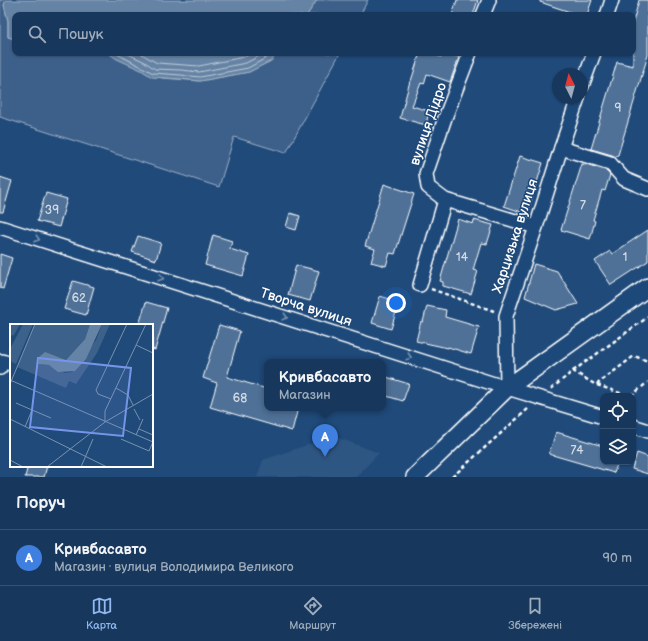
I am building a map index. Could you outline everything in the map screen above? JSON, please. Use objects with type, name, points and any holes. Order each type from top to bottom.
[{"type":"main road","points":[[415,477],[507,388],[648,287]]},
{"type":"street","points":[[484,12],[489,0]]},
{"type":"street","points":[[608,12],[612,0]]},
{"type":"street","name":"вулиця Дідро","points":[[469,56],[445,118],[426,174],[428,187],[445,200],[536,227]]},
{"type":"street","points":[[588,69],[593,56]]},
{"type":"street","name":"Харцизька вулиця","points":[[507,388],[506,316],[536,227],[560,148],[576,104]]},
{"type":"street","points":[[560,148],[610,163],[624,179],[648,189]]},
{"type":"street","points":[[420,285],[445,200]]},
{"type":"street","name":"Творча вулиця","points":[[0,227],[600,416]]},
{"type":"street","points":[[636,427],[648,431]]},
{"type":"path","points":[[420,285],[506,316]]},
{"type":"path","points":[[452,477],[540,398],[573,371],[648,317]]},
{"type":"path","points":[[596,385],[634,356],[648,361]]},
{"type":"path","points":[[573,371],[596,385],[621,393]]},
{"type":"path","points":[[634,393],[648,382]]},
{"type":"shaded area","points":[[0,0],[6,0],[4,5],[8,21],[8,37],[12,38],[12,56],[115,56],[162,78],[200,81],[249,72],[270,61],[275,56],[338,56],[286,153],[234,137],[219,187],[0,117]]},
{"type":"shaded area","points":[[317,0],[368,0],[362,12],[309,12]]},
{"type":"shaded area","points":[[333,436],[379,453],[356,477],[257,477],[263,460]]},
{"type":"water","points":[[6,0],[317,0],[309,12],[12,12],[12,38],[8,37],[8,21],[4,5]]},
{"type":"water","points":[[112,56],[275,56],[271,61],[249,72],[200,81],[152,77]]},
{"type":"building","points":[[457,0],[478,0],[474,12],[453,12]]},
{"type":"building","points":[[540,0],[592,0],[588,12],[570,12],[540,2]]},
{"type":"building","points":[[639,0],[648,0],[648,55],[618,155],[616,157],[591,149],[617,62],[633,66],[633,56],[636,56],[636,12]]},
{"type":"building","points":[[419,56],[459,57],[450,82],[427,74],[424,84],[421,83],[412,106],[429,111],[426,125],[400,118]]},
{"type":"building","points":[[520,156],[543,163],[527,214],[504,206]]},
{"type":"building","points":[[582,164],[605,170],[610,175],[605,191],[602,190],[593,220],[595,221],[590,239],[561,230]]},
{"type":"building","points":[[0,177],[12,181],[3,212],[0,212]]},
{"type":"building","points":[[384,184],[414,194],[395,254],[390,253],[386,266],[371,262],[375,249],[365,246]]},
{"type":"building","points":[[46,193],[67,199],[59,227],[37,221]]},
{"type":"building","points":[[290,213],[300,216],[296,230],[286,227]]},
{"type":"building","points":[[458,219],[473,224],[474,220],[493,225],[487,244],[481,243],[473,270],[478,271],[471,294],[443,286],[443,282],[440,281]]},
{"type":"building","points":[[648,230],[648,261],[611,285],[595,261],[610,251],[612,254]]},
{"type":"building","points":[[213,235],[232,241],[230,249],[249,255],[243,276],[205,265]]},
{"type":"building","points":[[138,236],[161,243],[156,260],[132,252]]},
{"type":"building","points":[[0,254],[12,258],[3,289],[0,288]]},
{"type":"building","points":[[534,264],[557,271],[578,304],[556,310],[525,297]]},
{"type":"building","points":[[296,265],[319,271],[310,301],[288,295]]},
{"type":"building","points":[[73,281],[94,287],[86,315],[64,309]]},
{"type":"building","points":[[380,296],[399,302],[391,329],[372,323]]},
{"type":"building","points":[[146,302],[167,308],[155,350],[153,349],[153,324],[139,324]]},
{"type":"building","points":[[427,306],[446,310],[445,317],[479,327],[471,354],[448,347],[416,341],[421,321],[423,322]]},
{"type":"building","points":[[219,325],[240,331],[227,377],[264,388],[264,411],[297,411],[292,431],[210,407],[217,383],[203,378]]},
{"type":"building","points":[[386,377],[409,384],[403,401],[386,396]]},
{"type":"building","points":[[556,432],[600,445],[600,465],[617,465],[614,473],[549,454]]},
{"type":"building","points":[[637,453],[648,457],[648,474],[632,469],[633,465],[636,465]]},
{"type":"building","points":[[28,467],[47,467],[44,477],[25,477]]},
{"type":"place","name":"Кривбасавто","points":[[325,457]]}]
